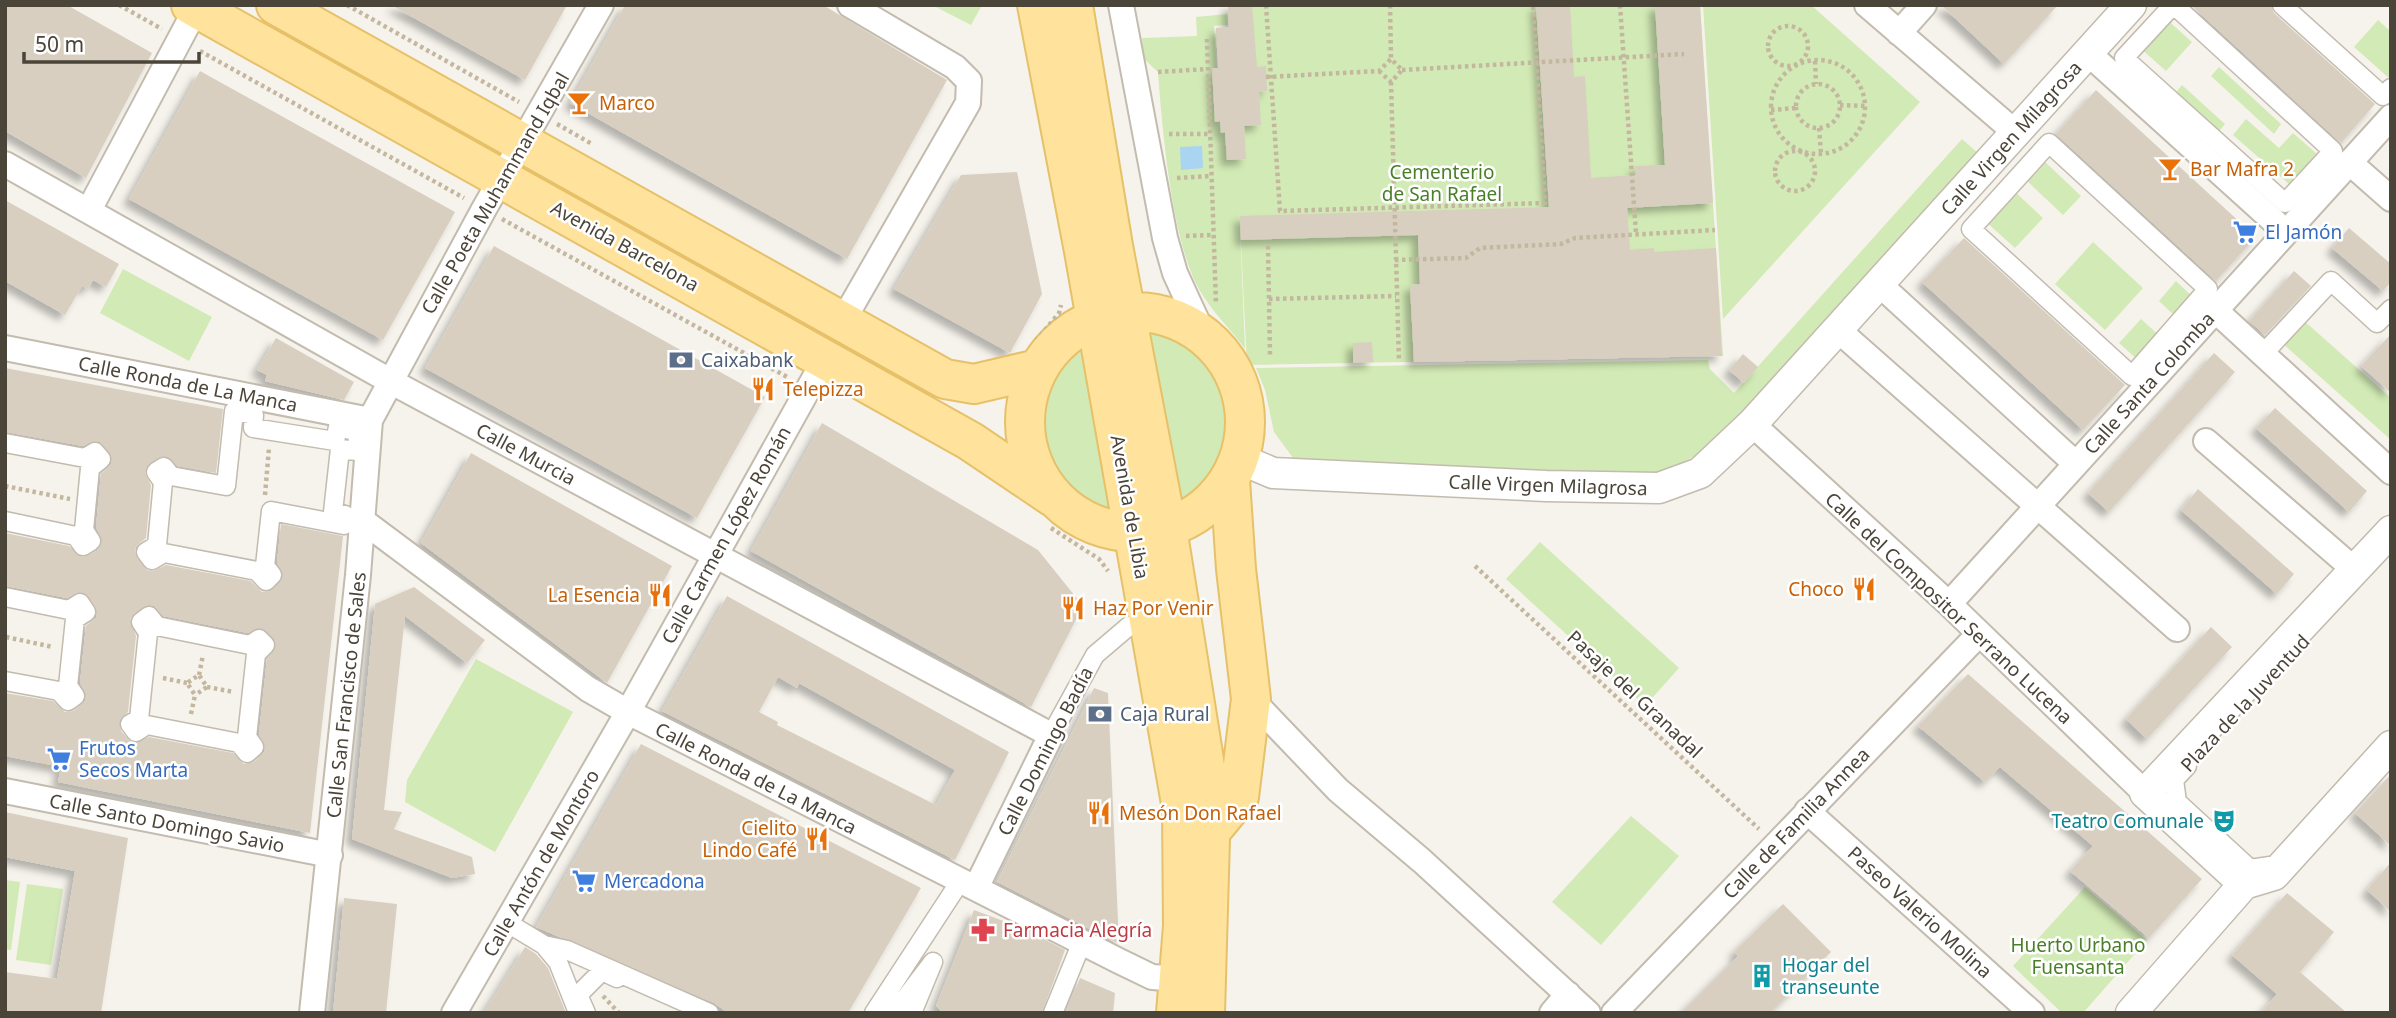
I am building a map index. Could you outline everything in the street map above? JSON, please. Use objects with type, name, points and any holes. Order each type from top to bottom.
[{"type":"main road","name":"Avenida Barcelona","points":[[276,5],[531,129],[841,324],[944,380],[974,384],[1035,358]]},
{"type":"main road","name":"Avenida de Libia","points":[[1037,5],[1110,315],[1151,530],[1211,804],[1205,1013]]},
{"type":"main road","name":"Avenida de Libia","points":[[1073,5],[1110,315]]},
{"type":"main road","name":"Avenida Barcelona","points":[[191,14],[493,193],[817,374],[970,441],[1049,510],[1076,516],[1104,529],[1151,530]]},
{"type":"main road","points":[[1049,510],[1028,448],[1024,421],[1035,358],[1063,339],[1110,315],[1209,319],[1240,386],[1245,404],[1246,432],[1235,469],[1236,569],[1251,699],[1239,797],[1210,832]]},
{"type":"main road","points":[[1151,530],[1192,517],[1213,501],[1235,469]]},
{"type":"main road","name":"Avenida de Libia","points":[[1151,530],[1145,587],[1182,809],[1178,996]]},
{"type":"street","name":"Calle Poeta Muhammand Iqbal","points":[[390,381],[493,193],[601,5]]},
{"type":"street","points":[[841,324],[968,103],[969,81],[955,67],[850,5]]},
{"type":"street","points":[[1121,5],[1165,238],[1180,284],[1209,319]]},
{"type":"street","points":[[1867,5],[2016,133]]},
{"type":"street","points":[[1899,33],[1924,5]]},
{"type":"street","name":"Calle Virgen Milagrosa","points":[[1235,469],[1546,486],[1659,488],[1700,473],[1752,424],[2131,5]]},
{"type":"street","points":[[2174,5],[2333,150],[2285,203],[2124,58],[2174,5]]},
{"type":"street","points":[[2282,5],[2383,96],[2391,88]]},
{"type":"street","points":[[89,210],[191,14]]},
{"type":"street","name":"Calle Virgen Milagrosa","points":[[2088,53],[2286,232]]},
{"type":"street","name":"Calle Santa Colomba","points":[[1949,604],[2076,464],[2212,299],[2286,232],[2391,117]]},
{"type":"street","points":[[2212,299],[2132,376],[1972,229],[2049,143],[2212,299],[2263,354],[2391,472]]},
{"type":"street","points":[[2349,162],[2391,200]]},
{"type":"street","name":"Calle Murcia","points":[[5,164],[390,381],[1051,735]]},
{"type":"street","points":[[2263,354],[2331,282],[2377,323],[2391,309]]},
{"type":"street","points":[[1879,284],[2076,464]]},
{"type":"street","points":[[1838,330],[2177,629]]},
{"type":"street","name":"Calle Ronda de La Manca","points":[[5,348],[370,420]]},
{"type":"street","name":"Calle Carmen López Román","points":[[628,712],[817,374]]},
{"type":"street","name":"Calle San Francisco de Sales","points":[[312,1013],[363,521],[370,420],[390,381]]},
{"type":"street","points":[[234,411],[254,415],[253,428],[335,441],[338,427],[355,431],[358,438],[357,451],[340,449],[333,512],[345,515],[344,525],[271,511],[265,566],[272,575],[266,581],[257,571],[164,553],[152,560],[146,552],[157,545],[163,482],[156,472],[164,467],[171,476],[226,486],[234,411]]},
{"type":"street","name":"Calle del Compositor Serrano Lucena","points":[[1752,424],[1949,604],[2145,793]]},
{"type":"street","points":[[2206,441],[2356,571]]},
{"type":"street","points":[[5,443],[85,458],[95,452],[101,459],[90,468],[84,530],[91,541],[83,546],[76,536],[5,521]]},
{"type":"street","name":"Calle Ronda de La Manca","points":[[363,521],[588,689],[628,712],[1152,977],[1178,996]]},
{"type":"street","points":[[2244,884],[2145,793],[2391,531]]},
{"type":"street","name":"Plaza de la Juventud","points":[[2391,544],[2174,780],[2177,802],[2250,869],[2271,866],[2391,733]]},
{"type":"street","points":[[5,597],[69,610],[80,603],[86,612],[75,618],[68,685],[75,696],[68,701],[59,691],[5,681]]},
{"type":"street","points":[[149,616],[157,626],[250,645],[259,639],[265,645],[256,653],[247,737],[254,747],[247,753],[239,743],[147,725],[136,732],[130,724],[139,719],[148,633],[141,622],[149,616]]},
{"type":"street","name":"Calle Domingo Badía","points":[[873,1013],[926,933],[969,884],[1095,656],[1129,626]]},
{"type":"street","name":"Calle de Familia Annea","points":[[1614,1013],[1979,634]]},
{"type":"street","points":[[1251,699],[1338,790],[1422,861],[1560,1004],[1588,1013]]},
{"type":"street","name":"Calle Antón de Montoro","points":[[454,1013],[628,712]]},
{"type":"street","points":[[2131,1013],[2244,884],[2274,875],[2391,746]]},
{"type":"street","name":"Calle Santo Domingo Savio","points":[[5,791],[330,855]]},
{"type":"street","name":"Paseo Valerio Molina","points":[[1807,811],[2032,1013]]},
{"type":"street","points":[[506,922],[544,945],[567,950],[709,1013]]},
{"type":"street","points":[[923,1013],[942,968],[926,933]]},
{"type":"street","points":[[1053,1013],[1082,942]]},
{"type":"street","points":[[544,945],[558,962],[579,1013]]},
{"type":"street","points":[[894,1013],[933,962],[912,1013]]},
{"type":"street","points":[[586,1013],[578,995],[602,971],[689,1013]]},
{"type":"path","points":[[119,5],[191,14],[493,193],[817,374]]},
{"type":"path","points":[[347,5],[531,129],[600,148]]},
{"type":"path","points":[[1266,5],[1280,211],[1545,203],[1533,5]]},
{"type":"path","points":[[1390,5],[1391,59],[1402,70]]},
{"type":"path","points":[[1620,5],[1636,234]]},
{"type":"path","points":[[1815,61],[1795,65],[1781,66],[1768,52],[1768,39],[1782,26],[1801,30],[1808,42],[1806,56],[1795,65],[1774,90],[1771,110],[1779,134],[1790,146],[1802,152],[1813,161],[1816,174],[1809,187],[1789,191],[1775,177],[1776,164],[1784,154],[1802,152],[1821,154],[1834,152],[1853,138],[1864,118],[1865,106],[1861,87],[1852,74],[1840,65],[1815,61]]},
{"type":"path","points":[[1207,39],[1213,235],[1209,319]]},
{"type":"path","points":[[1399,362],[1391,82],[1402,70],[1684,54]]},
{"type":"path","points":[[1269,77],[1379,71],[1391,59]]},
{"type":"path","points":[[1815,61],[1816,84]]},
{"type":"path","points":[[1158,72],[1207,69]]},
{"type":"path","points":[[1379,71],[1391,82]]},
{"type":"path","points":[[1816,84],[1833,89],[1840,105],[1834,122],[1819,128],[1807,125],[1796,108],[1801,92],[1816,84]]},
{"type":"path","points":[[1840,105],[1865,106]]},
{"type":"path","points":[[1771,110],[1796,108]]},
{"type":"path","points":[[1819,128],[1821,154]]},
{"type":"path","points":[[1164,135],[1210,134]]},
{"type":"path","points":[[1171,178],[1211,176]]},
{"type":"path","points":[[1395,260],[1466,258],[1480,248],[1561,244],[1575,238],[1715,230]]},
{"type":"path","points":[[1181,236],[1213,235]]},
{"type":"path","points":[[1268,246],[1270,355]]},
{"type":"path","points":[[1035,358],[1059,313],[1065,293]]},
{"type":"path","points":[[1269,299],[1396,296]]},
{"type":"path","points":[[264,505],[271,435]]},
{"type":"path","points":[[5,486],[81,501]]},
{"type":"path","points":[[253,496],[265,499]]},
{"type":"path","points":[[1049,510],[1099,559],[1126,591],[1145,587]]},
{"type":"path","name":"Pasaje del Granadal","points":[[1475,566],[1775,844]]},
{"type":"path","points":[[5,637],[55,647]]},
{"type":"path","points":[[187,683],[199,675],[207,687]]},
{"type":"path","points":[[161,677],[187,683],[195,695],[207,687],[247,695]]},
{"type":"green space","points":[[932,5],[982,5],[971,25]]},
{"type":"green space","name":"Cementerio de San Rafael","points":[[1228,5],[1700,5],[1723,356],[1247,365],[1239,202],[1245,349],[1204,297],[1190,268],[1170,184],[1158,72],[1144,59],[1142,38],[1197,36],[1196,17],[1227,14],[1228,25],[1214,26],[1217,68],[1216,28],[1229,27]]},
{"type":"green space","points":[[1703,5],[1811,5],[1920,102],[1723,319]]},
{"type":"green space","points":[[2164,17],[2192,42],[2166,71],[2138,46]]},
{"type":"green space","points":[[2378,20],[2391,32],[2390,79],[2354,47]]},
{"type":"green space","points":[[2219,67],[2281,124],[2274,134],[2211,76]]},
{"type":"green space","points":[[2182,85],[2225,124],[2216,135],[2172,97]]},
{"type":"green space","points":[[2246,119],[2279,148],[2293,133],[2325,161],[2298,192],[2233,135]]},
{"type":"green space","points":[[1962,139],[1978,153],[1742,415],[1705,451],[1662,473],[1614,480],[1296,462],[1274,432],[1265,390],[1256,368],[1708,360],[1710,369],[1734,393]]},
{"type":"green space","points":[[2043,160],[2081,196],[2063,215],[2025,179]]},
{"type":"green space","points":[[2013,190],[2043,218],[2015,248],[1985,221]]},
{"type":"green space","points":[[2093,242],[2143,288],[2105,330],[2055,284]]},
{"type":"green space","points":[[123,269],[212,317],[189,361],[100,313]]},
{"type":"green space","points":[[2176,281],[2195,299],[2177,318],[2159,301]]},
{"type":"green space","points":[[2141,319],[2161,337],[2139,361],[2119,343]]},
{"type":"green space","points":[[2302,319],[2391,398],[2391,440],[2281,342]]},
{"type":"green space","points":[[1144,328],[1177,339],[1202,356],[1219,378],[1228,404],[1229,431],[1220,458],[1204,484],[1178,507]]},
{"type":"green space","points":[[1087,341],[1119,516],[1089,503],[1066,486],[1051,464],[1042,440],[1041,414],[1048,388],[1064,364]]},
{"type":"green space","points":[[1540,542],[1679,668],[1645,706],[1506,579]]},
{"type":"green space","points":[[476,659],[573,712],[495,852],[405,802],[407,780]]},
{"type":"green space","points":[[1631,816],[1679,856],[1601,945],[1552,902]]},
{"type":"green space","points":[[5,880],[20,882],[11,950],[5,949]]},
{"type":"green space","points":[[27,884],[63,889],[51,965],[16,960]]},
{"type":"green space","name":"Huerto Urbano Fuensanta","points":[[2085,887],[2147,940],[2083,1013],[2062,1013],[2013,966]]},
{"type":"water","points":[[1202,146],[1203,168],[1181,170],[1180,147]]},
{"type":"building","points":[[5,5],[67,5],[152,53],[86,178],[5,131]]},
{"type":"building","points":[[391,5],[567,5],[525,80]]},
{"type":"building","points":[[625,5],[823,5],[947,80],[847,259],[570,103]]},
{"type":"building","points":[[1228,5],[1252,5],[1257,67],[1266,66],[1267,91],[1259,92],[1261,125],[1244,126],[1246,159],[1227,160],[1225,132],[1221,133],[1220,121],[1215,122],[1212,68],[1218,68],[1216,28],[1229,27]]},
{"type":"building","points":[[1536,5],[1570,5],[1574,77],[1585,76],[1591,178],[1636,175],[1635,166],[1665,165],[1655,5],[1700,5],[1713,203],[1627,208],[1630,250],[1654,248],[1654,252],[1716,248],[1722,356],[1414,362],[1410,285],[1420,284],[1418,235],[1241,240],[1240,216],[1549,207]]},
{"type":"building","points":[[1941,5],[2058,5],[2004,64]]},
{"type":"building","points":[[2191,5],[2271,5],[2274,13],[2375,104],[2341,143]]},
{"type":"building","points":[[200,71],[455,212],[383,340],[129,199]]},
{"type":"building","points":[[2096,90],[2256,237],[2216,281],[2056,134]]},
{"type":"building","points":[[1017,172],[1042,294],[1010,353],[894,289],[961,175]]},
{"type":"building","points":[[5,200],[119,264],[106,287],[93,280],[88,289],[82,286],[65,315],[5,281]]},
{"type":"building","points":[[2349,228],[2391,264],[2391,282],[2383,291],[2332,248]]},
{"type":"building","points":[[1964,238],[2125,385],[2083,430],[1922,282]]},
{"type":"building","points":[[494,246],[765,397],[697,518],[425,368]]},
{"type":"building","points":[[2294,271],[2311,286],[2265,335],[2249,321]]},
{"type":"building","points":[[2391,334],[2391,393],[2361,366]]},
{"type":"building","points":[[276,338],[354,382],[344,400],[265,381],[267,375],[257,370]]},
{"type":"building","points":[[1372,342],[1373,362],[1353,363],[1353,343]]},
{"type":"building","points":[[2214,353],[2235,372],[2109,512],[2088,493]]},
{"type":"building","points":[[1743,354],[1758,367],[1744,383],[1729,370]]},
{"type":"building","points":[[5,368],[223,409],[216,473],[177,466],[164,456],[146,468],[145,473],[151,485],[146,538],[136,546],[135,552],[147,570],[153,571],[166,565],[251,581],[262,592],[268,592],[283,578],[277,563],[281,524],[343,536],[310,833],[58,782],[61,767],[5,756],[5,693],[53,701],[65,712],[74,711],[85,701],[86,694],[80,683],[86,626],[96,618],[97,612],[84,593],[79,592],[67,598],[5,586],[5,533],[69,546],[83,557],[97,551],[102,541],[96,527],[101,474],[111,464],[112,458],[99,441],[83,446],[5,432]],"holes":[[[148,605],[154,606],[163,616],[248,633],[262,628],[273,638],[276,647],[267,659],[259,734],[265,751],[254,762],[244,764],[233,753],[149,737],[132,743],[121,731],[120,719],[128,712],[136,636],[130,618]]]},
{"type":"building","points":[[2275,408],[2367,491],[2349,512],[2256,428]]},
{"type":"building","points":[[822,423],[1038,550],[1083,606],[1031,707],[751,551]]},
{"type":"building","points":[[471,453],[672,566],[607,683],[421,543]]},
{"type":"building","points":[[2198,489],[2294,574],[2277,594],[2181,510]]},
{"type":"building","points":[[414,587],[485,640],[467,663],[405,616],[384,810],[402,812],[394,829],[472,857],[475,874],[452,878],[352,839],[375,604]]},
{"type":"building","points":[[727,596],[1009,752],[955,860],[662,711]],"holes":[[[778,677],[797,688],[799,683],[955,770],[936,805],[777,725],[778,722],[759,712]]]},
{"type":"building","points":[[2211,627],[2232,647],[2147,739],[2126,719]]},
{"type":"building","points":[[1968,674],[2202,879],[2149,938],[2070,871],[2093,846],[2000,767],[1985,782],[1918,726]]},
{"type":"building","points":[[1094,688],[1108,693],[1119,944],[997,882]]},
{"type":"building","points":[[641,744],[921,888],[848,1013],[728,1013],[714,1003],[536,927]]},
{"type":"building","points":[[2391,774],[2391,846],[2355,813]]},
{"type":"building","points":[[5,812],[128,838],[101,1013],[5,1013],[5,972],[57,979],[75,871],[5,857]]},
{"type":"building","points":[[2391,862],[2391,912],[2367,890]]},
{"type":"building","points":[[2287,893],[2334,932],[2300,972],[2347,1013],[2261,1013],[2277,994],[2232,955]]},
{"type":"building","points":[[344,898],[397,904],[386,1013],[333,1013]]},
{"type":"building","name":"Hogar del transeunte","points":[[1783,904],[1831,952],[1770,1013],[1681,1013],[1738,956],[1734,952]]},
{"type":"building","points":[[974,910],[1022,928],[1065,950],[1042,1013],[943,1013],[936,1006]]},
{"type":"building","points":[[525,947],[536,954],[548,968],[566,1013],[484,1013]]},
{"type":"building","points":[[1080,978],[1115,993],[1113,1013],[1065,1013]]},
{"type":"place","name":"Marco","points":[[579,103]]},
{"type":"place","name":"Bar Mafra 2","points":[[2170,169]]},
{"type":"place","name":"El Jamón","points":[[2245,232]]},
{"type":"place","name":"Caixabank","points":[[681,360]]},
{"type":"place","name":"Telepizza","points":[[763,389]]},
{"type":"place","name":"Choco","points":[[1864,589]]},
{"type":"place","name":"La Esencia","points":[[660,595]]},
{"type":"place","name":"Haz Por Venir","points":[[1073,608]]},
{"type":"place","name":"Caja Rural","points":[[1100,714]]},
{"type":"place","name":"Frutos Secos Marta","points":[[59,759]]},
{"type":"place","name":"Mesón Don Rafael","points":[[1099,813]]},
{"type":"place","name":"Teatro Comunale","points":[[2224,821]]},
{"type":"place","name":"Cielito Lindo Café","points":[[817,839]]},
{"type":"place","name":"Mercadona","points":[[584,881]]},
{"type":"place","name":"Farmacia Alegría","points":[[983,930]]},
{"type":"place","name":"Hogar del transeunte","points":[[1762,976]]}]
